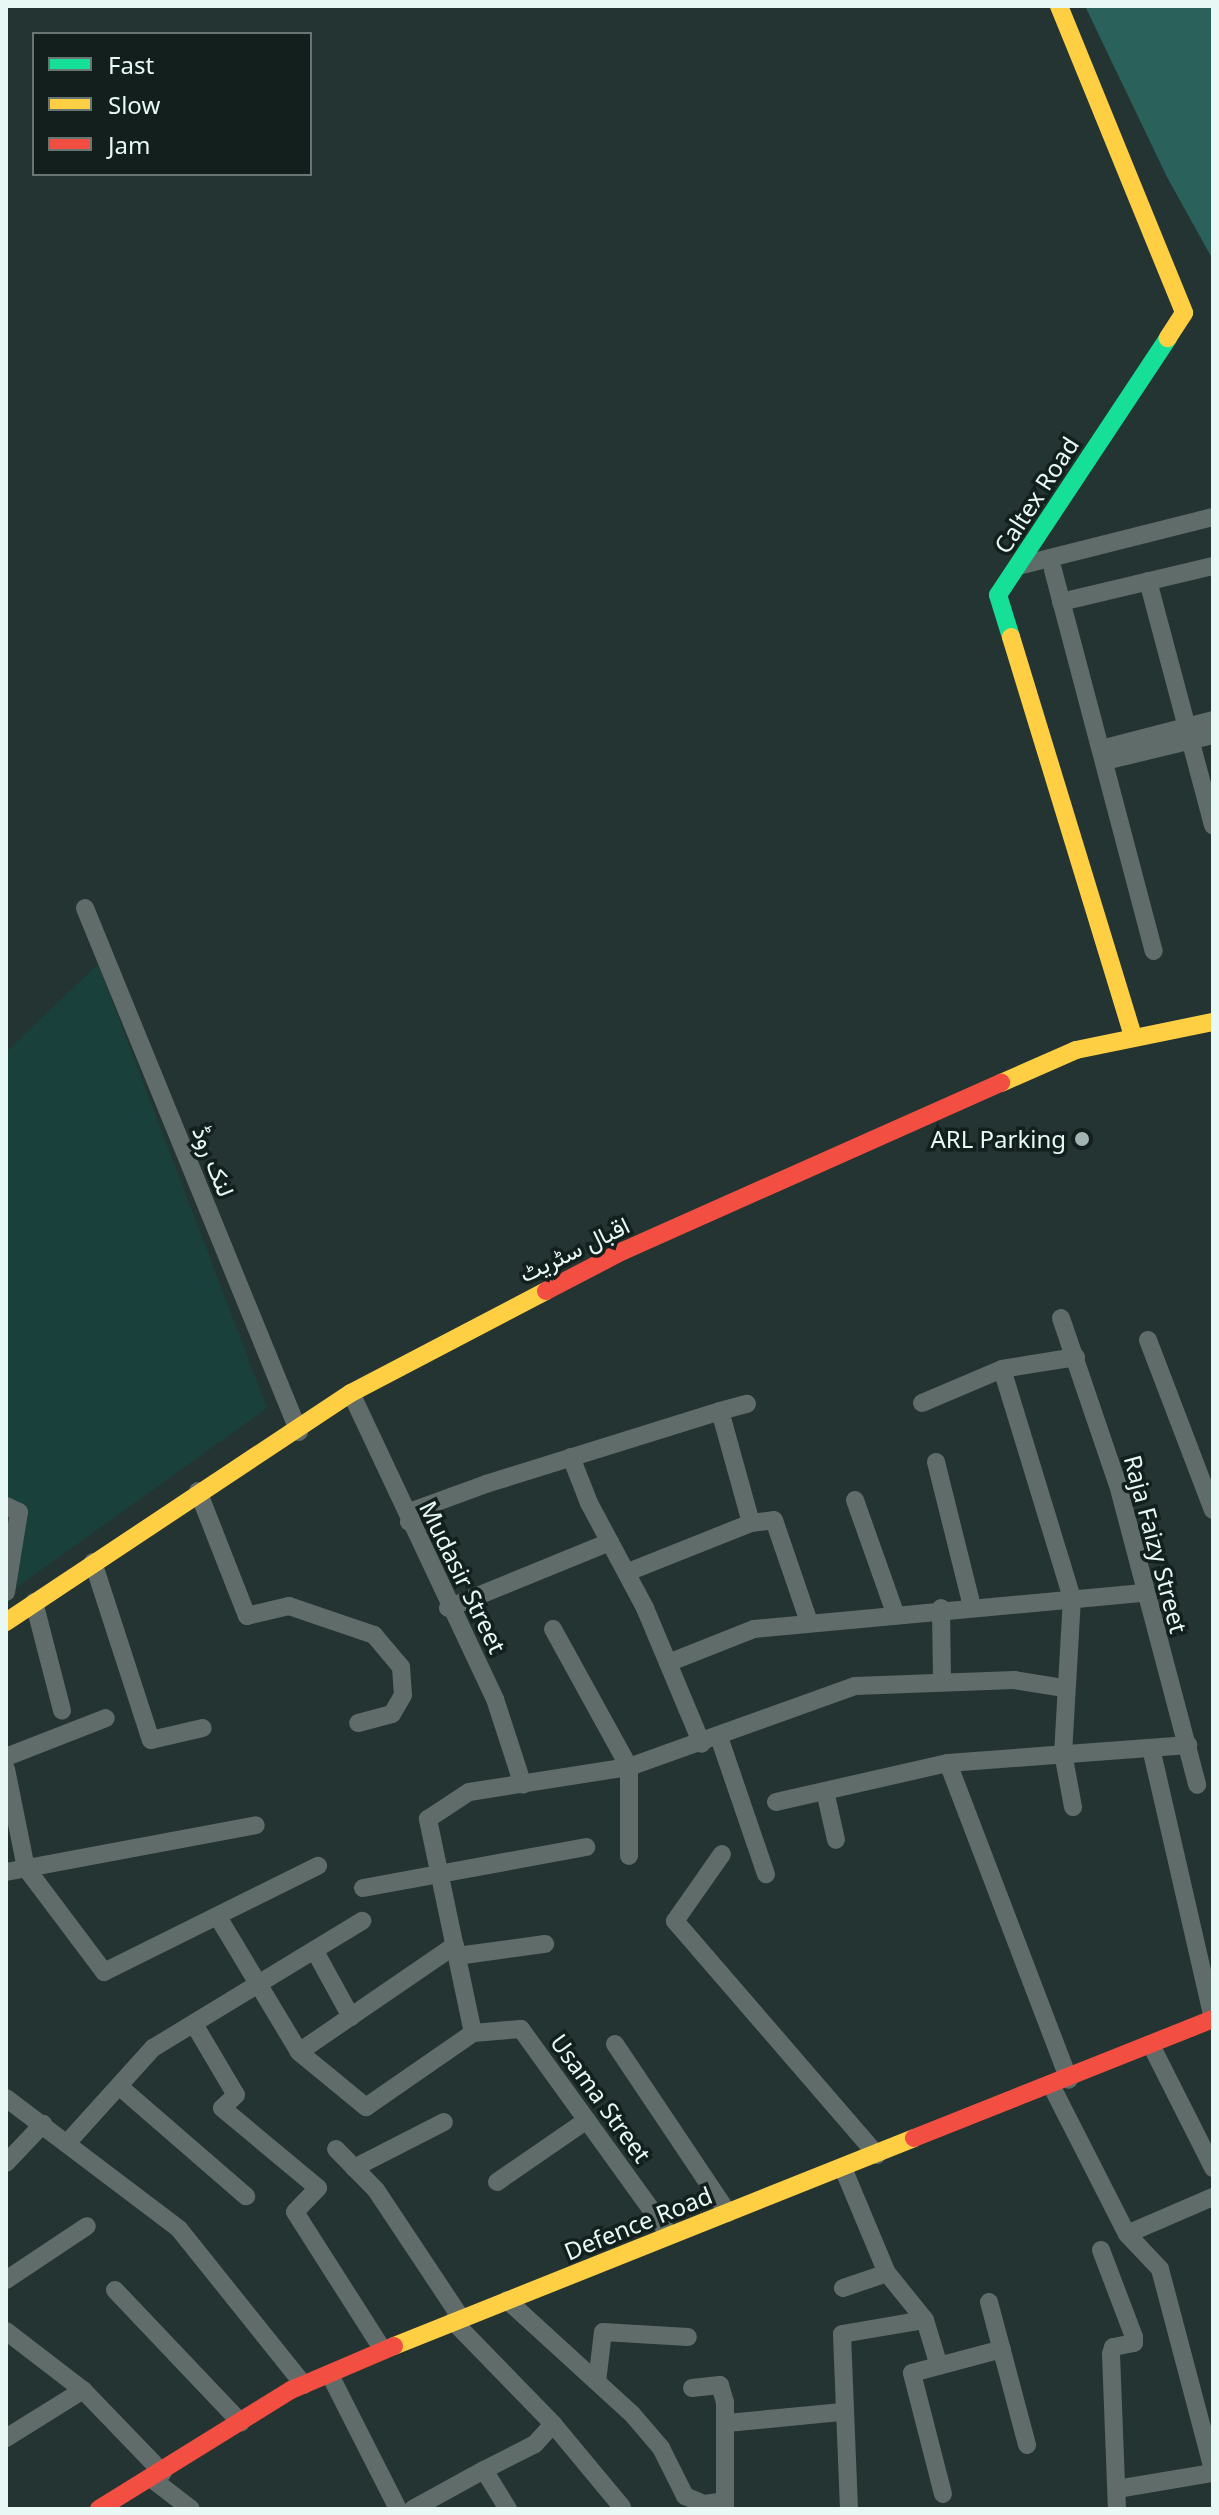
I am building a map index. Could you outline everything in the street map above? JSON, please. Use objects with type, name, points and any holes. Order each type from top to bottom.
[{"type":"street","name":"Caltex Road","points":[[1059,6],[1184,313],[998,595],[1133,1036]]},
{"type":"street","points":[[1018,566],[1213,517]]},
{"type":"street","points":[[1061,602],[1213,566]]},
{"type":"street","points":[[1053,570],[1154,951]]},
{"type":"street","points":[[1148,581],[1213,826]]},
{"type":"street","points":[[1103,755],[1190,733],[1213,720]]},
{"type":"street","points":[[1190,733],[1213,735]]},
{"type":"street","name":"لنک روڈ","points":[[85,908],[299,1432]]},
{"type":"street","name":"اقبال سٹریٹ","points":[[11,1619],[198,1491],[299,1432],[351,1393],[637,1244],[1061,1056],[1133,1036],[1213,1022]]},
{"type":"street","name":"Raja Faizy Street","points":[[1061,1318],[1118,1485],[1143,1593],[1197,1785]]},
{"type":"street","points":[[1148,1340],[1213,1510]]},
{"type":"street","points":[[922,1403],[1002,1369],[1076,1357]]},
{"type":"street","points":[[1002,1369],[1072,1598],[1064,1688],[1063,1753],[1073,1807]]},
{"type":"street","name":"Mudasir Street","points":[[351,1393],[448,1608],[495,1699],[523,1785]]},
{"type":"street","points":[[409,1522],[415,1510],[571,1457],[747,1404]]},
{"type":"street","points":[[720,1411],[751,1523]]},
{"type":"street","points":[[571,1457],[610,1542],[628,1572],[668,1663],[711,1740],[766,1874]]},
{"type":"street","points":[[936,1462],[972,1606]]},
{"type":"street","points":[[198,1491],[247,1616],[289,1606],[374,1635],[401,1667],[403,1695],[392,1714],[358,1723]]},
{"type":"street","points":[[855,1500],[895,1613]]},
{"type":"street","points":[[6,1506],[19,1512],[6,1592],[11,1619]]},
{"type":"street","points":[[628,1572],[751,1523],[774,1520],[809,1622]]},
{"type":"street","points":[[448,1608],[610,1542]]},
{"type":"street","points":[[93,1562],[151,1740],[203,1728]]},
{"type":"street","points":[[668,1663],[754,1629],[941,1608],[1143,1593]]},
{"type":"street","points":[[34,1602],[62,1710]]},
{"type":"street","points":[[941,1608],[942,1681]]},
{"type":"street","points":[[553,1629],[629,1767],[629,1856]]},
{"type":"street","points":[[218,1917],[299,2052],[366,2107],[473,2033],[428,1819],[469,1792],[629,1767],[855,1686],[1014,1680],[1064,1688]]},
{"type":"street","points":[[6,1757],[106,1718]]},
{"type":"street","points":[[776,1802],[948,1763],[1188,1745]]},
{"type":"street","points":[[1151,1748],[1213,2018]]},
{"type":"street","points":[[948,1763],[1060,2083],[1127,2234],[1160,2269],[1213,2472],[1117,2489]]},
{"type":"street","points":[[6,1769],[9,1798],[26,1868],[104,1972],[318,1866]]},
{"type":"street","points":[[825,1791],[836,1840]]},
{"type":"street","points":[[6,1872],[256,1825]]},
{"type":"street","points":[[363,1888],[439,1871],[586,1847]]},
{"type":"street","points":[[722,1854],[675,1921],[877,2155]]},
{"type":"street","points":[[68,2142],[153,2048],[316,1953],[362,1921]]},
{"type":"street","points":[[299,2052],[456,1951],[545,1944]]},
{"type":"street","points":[[316,1953],[351,2017]]},
{"type":"street","name":"Defence Road","points":[[99,2509],[304,2385],[383,2350],[669,2234],[1060,2083],[1213,2018]]},
{"type":"street","points":[[194,2024],[236,2095],[222,2108],[318,2188],[295,2212],[383,2350]]},
{"type":"street","name":"Usama Street","points":[[473,2033],[521,2029],[669,2234]]},
{"type":"street","points":[[615,2044],[728,2213]]},
{"type":"street","points":[[1151,2045],[1213,2168]]},
{"type":"street","points":[[120,2087],[246,2196]]},
{"type":"street","points":[[6,2098],[179,2229],[304,2385]]},
{"type":"street","points":[[497,2182],[587,2120]]},
{"type":"street","points":[[354,2168],[444,2122]]},
{"type":"street","points":[[6,2163],[43,2124]]},
{"type":"street","points":[[336,2149],[376,2190],[457,2320],[553,2424],[622,2507]]},
{"type":"street","points":[[843,2168],[887,2273],[925,2320],[939,2366]]},
{"type":"street","points":[[1127,2234],[1213,2197]]},
{"type":"street","points":[[6,2280],[87,2226]]},
{"type":"street","points":[[1101,2250],[1134,2337],[1134,2343],[1113,2347],[1111,2354],[1117,2509]]},
{"type":"street","points":[[843,2288],[887,2273]]},
{"type":"street","points":[[115,2290],[241,2423]]},
{"type":"street","points":[[507,2300],[597,2382],[661,2448],[685,2496],[704,2504],[725,2505],[727,2423],[720,2385],[692,2388]]},
{"type":"street","points":[[989,2302],[1027,2445]]},
{"type":"street","points":[[849,2509],[842,2412],[842,2334],[925,2320]]},
{"type":"street","points":[[6,2331],[83,2390],[191,2509]]},
{"type":"street","points":[[597,2382],[603,2332],[688,2337]]},
{"type":"street","points":[[943,2494],[912,2373],[1002,2349]]},
{"type":"street","points":[[330,2375],[398,2509]]},
{"type":"street","points":[[6,2438],[83,2390]]},
{"type":"street","points":[[727,2423],[842,2412]]},
{"type":"street","points":[[413,2509],[535,2444],[553,2424]]},
{"type":"street","points":[[484,2470],[508,2509]]},
{"type":"shaded area","points":[[1085,6],[1213,6],[1213,260],[1167,177]]},
{"type":"shaded area","points":[[98,964],[267,1408],[6,1595],[6,1052]]},
{"type":"traffic: fast","points":[[1011,637],[998,595],[1168,338]]},
{"type":"traffic: slow","points":[[1059,6],[1184,313],[1168,338]]},
{"type":"traffic: slow","points":[[1011,637],[1133,1036]]},
{"type":"traffic: slow","points":[[1001,1083],[1076,1050],[1213,1022]]},
{"type":"traffic: slow","points":[[6,1622],[351,1393],[546,1291]]},
{"type":"traffic: slow","points":[[394,2346],[914,2138]]},
{"type":"traffic: jam","points":[[546,1291],[623,1251],[1001,1083]]},
{"type":"traffic: jam","points":[[914,2138],[1213,2019]]},
{"type":"traffic: jam","points":[[99,2509],[291,2390],[394,2346]]},
{"type":"place","name":"ARL Parking","points":[[1082,1139]]}]
